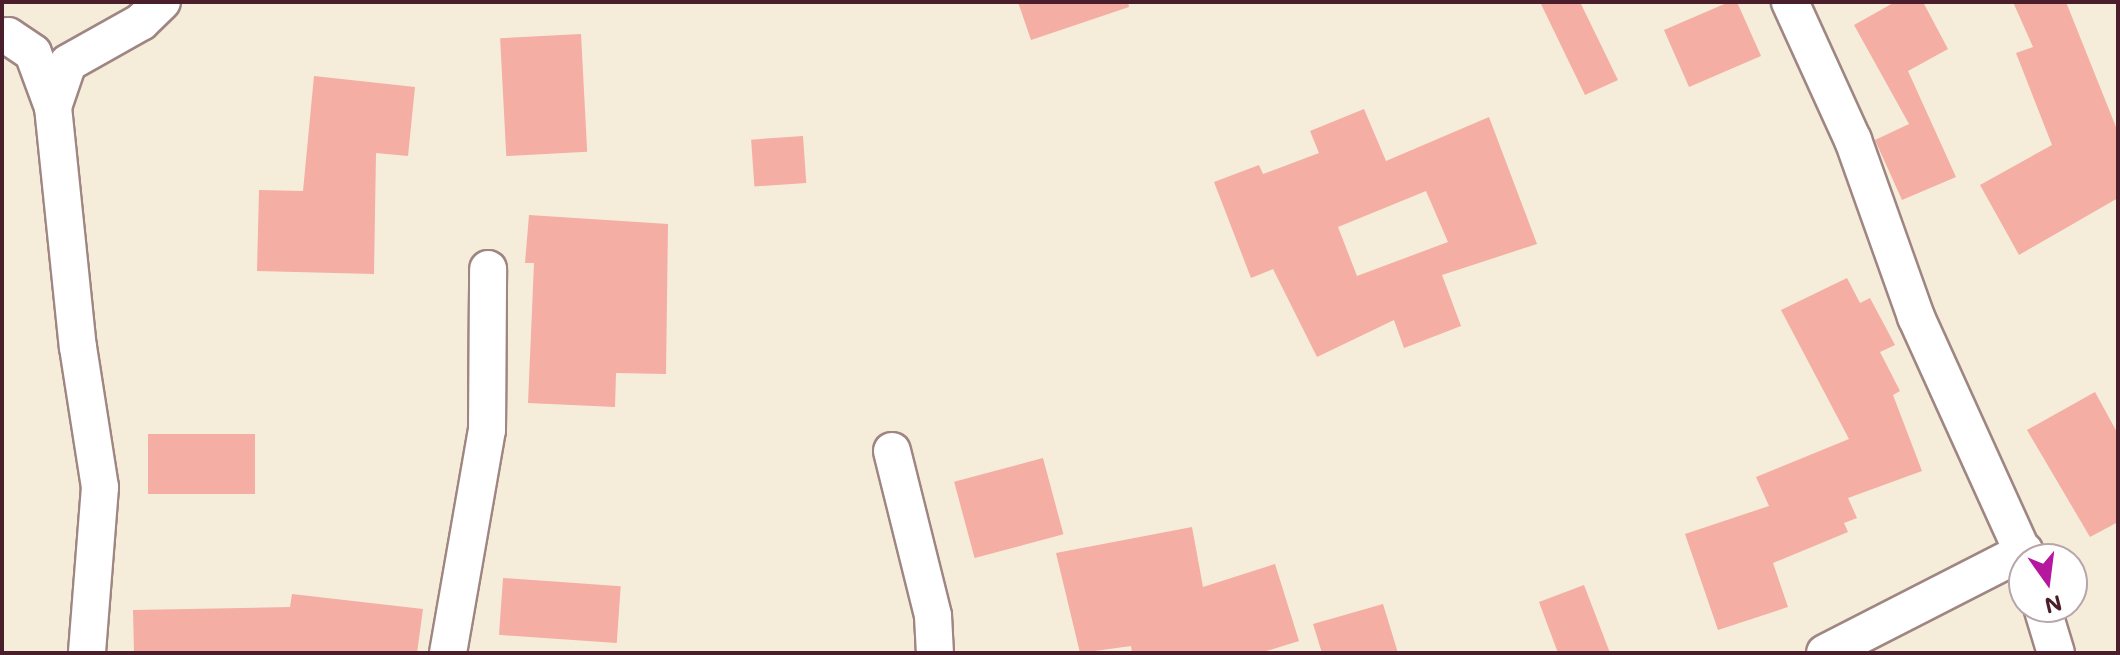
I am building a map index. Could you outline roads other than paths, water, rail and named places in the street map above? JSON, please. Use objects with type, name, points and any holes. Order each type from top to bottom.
[{"type":"street","points":[[53,107],[68,63],[104,38],[141,22],[162,2]]},
{"type":"street","points":[[1790,2],[1853,140],[1916,317],[2020,543]]},
{"type":"street","points":[[5,35],[46,45],[104,38]]},
{"type":"street","points":[[5,35],[33,53],[53,107],[78,347],[100,487],[87,653]]},
{"type":"street","points":[[448,653],[487,430],[488,269]]},
{"type":"street","points":[[892,451],[933,616],[935,653]]},
{"type":"street","points":[[1825,653],[2008,563]]},
{"type":"street","points":[[2047,623],[2056,653]]}]
